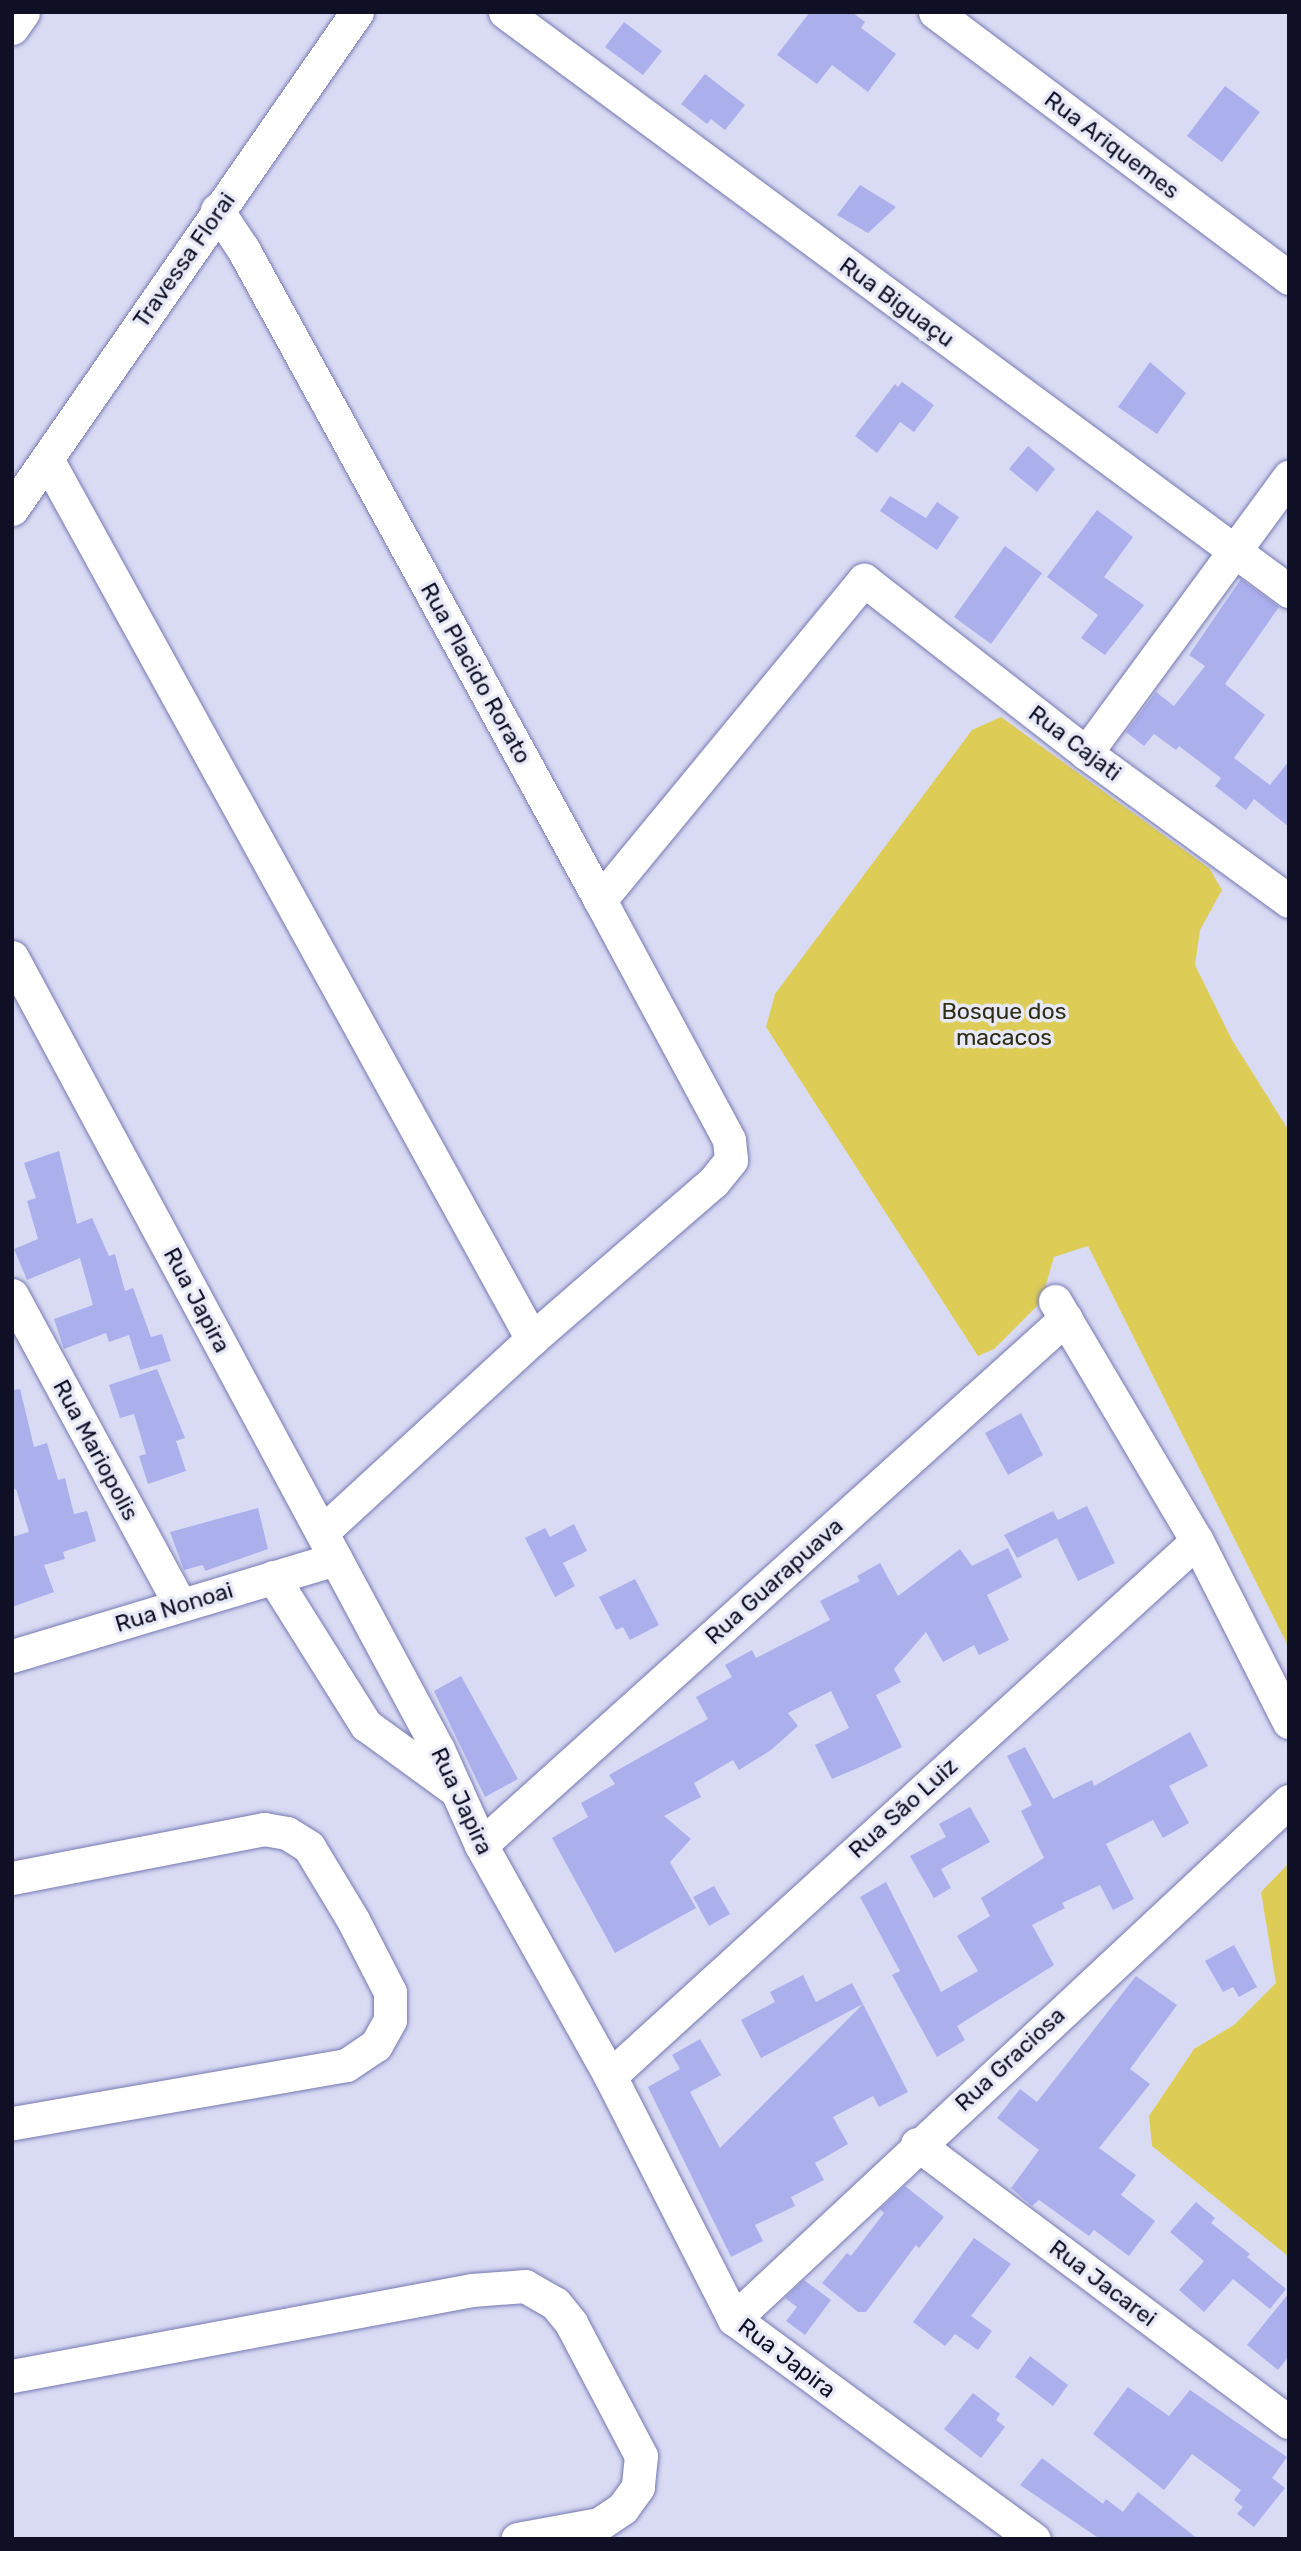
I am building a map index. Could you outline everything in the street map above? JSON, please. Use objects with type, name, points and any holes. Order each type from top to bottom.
[{"type":"street","points":[[12,28],[23,12]]},
{"type":"street","name":"Travessa Florai","points":[[12,509],[357,12]]},
{"type":"street","name":"Rua Biguaçu","points":[[505,12],[1289,591]]},
{"type":"street","name":"Rua Ariquemes","points":[[935,12],[1289,278]]},
{"type":"street","name":"Rua Placido Rorato","points":[[217,211],[243,249],[729,1140],[731,1160],[713,1182],[532,1339]]},
{"type":"street","points":[[47,459],[532,1339],[329,1546]]},
{"type":"street","points":[[1086,753],[1289,477]]},
{"type":"street","name":"Rua Cajati","points":[[600,900],[864,580],[1086,753],[1289,901]]},
{"type":"street","name":"Rua Japira","points":[[12,957],[329,1546],[457,1791],[481,1844],[610,2076],[734,2319],[1034,2539]]},
{"type":"street","name":"Rua Mariopolis","points":[[12,1295],[180,1604]]},
{"type":"street","name":"Rua Guarapuava","points":[[481,1844],[1061,1310],[1196,1541]]},
{"type":"street","points":[[1196,1541],[1289,1722]]},
{"type":"street","name":"Rua São Luiz","points":[[610,2076],[1196,1541]]},
{"type":"street","name":"Rua Nonoai","points":[[12,1656],[273,1577],[329,1546]]},
{"type":"street","points":[[273,1577],[366,1725],[457,1791]]},
{"type":"street","name":"Rua Graciosa","points":[[734,2319],[918,2144],[1289,1801]]},
{"type":"street","points":[[12,1878],[264,1829],[287,1833],[309,1847],[353,1920],[390,1992],[390,2020],[376,2045],[346,2065],[12,2123]]},
{"type":"street","name":"Rua Jacarei","points":[[918,2144],[1289,2422]]},
{"type":"street","points":[[12,2376],[472,2290],[524,2286],[555,2303],[572,2323],[641,2456],[638,2487],[623,2508],[599,2524],[517,2539]]},
{"type":"green space","name":"Bosque dos macacos","points":[[1001,717],[1209,868],[1222,890],[1200,930],[1195,965],[1232,1040],[1289,1131],[1289,1648],[1088,1246],[1054,1257],[1041,1302],[994,1349],[978,1356],[766,1027],[775,994],[972,730]]},
{"type":"green space","points":[[1289,1863],[1289,2257],[1152,2146],[1149,2116],[1194,2049],[1234,2025],[1276,1983],[1261,1892]]},
{"type":"building","points":[[810,12],[852,12],[865,22],[861,28],[896,54],[868,92],[832,65],[817,84],[777,55]]},
{"type":"building","points":[[624,22],[662,51],[643,75],[605,47]]},
{"type":"building","points":[[705,74],[745,105],[725,130],[711,119],[707,124],[681,104]]},
{"type":"building","points":[[1225,86],[1260,112],[1222,162],[1187,136]]},
{"type":"building","points":[[860,185],[896,207],[868,233],[837,215]]},
{"type":"building","points":[[1150,362],[1186,393],[1157,434],[1118,407]]},
{"type":"building","points":[[902,382],[934,405],[914,432],[900,422],[877,453],[855,436],[895,384],[898,387]]},
{"type":"building","points":[[1028,446],[1055,469],[1037,492],[1009,469]]},
{"type":"building","points":[[890,496],[926,518],[937,502],[959,517],[937,550],[880,511]]},
{"type":"building","points":[[1097,510],[1133,537],[1104,577],[1144,605],[1105,655],[1081,638],[1098,615],[1047,577]]},
{"type":"building","points":[[1005,546],[1042,573],[991,644],[954,617]]},
{"type":"building","points":[[1241,579],[1279,607],[1225,684],[1265,715],[1234,758],[1270,785],[1289,761],[1289,827],[1254,799],[1246,810],[1215,786],[1221,778],[1179,746],[1176,750],[1154,734],[1144,746],[1126,732],[1156,692],[1174,706],[1205,666],[1189,655]]},
{"type":"building","points":[[59,1151],[77,1224],[92,1218],[109,1256],[115,1254],[125,1291],[133,1288],[151,1337],[162,1334],[171,1361],[140,1370],[129,1335],[109,1342],[106,1333],[64,1349],[54,1319],[93,1305],[80,1258],[27,1280],[14,1249],[38,1239],[27,1201],[36,1198],[24,1163]]},
{"type":"building","points":[[157,1369],[185,1438],[176,1441],[186,1471],[148,1484],[139,1456],[146,1454],[134,1414],[120,1418],[109,1385]]},
{"type":"building","points":[[20,1389],[34,1447],[47,1443],[58,1480],[65,1478],[74,1514],[87,1511],[96,1541],[63,1552],[65,1559],[44,1565],[54,1592],[12,1607],[12,1537],[29,1532],[16,1489],[12,1490],[12,1390]]},
{"type":"building","points":[[1021,1413],[1043,1455],[1008,1475],[985,1433]]},
{"type":"building","points":[[1087,1506],[1115,1563],[1078,1581],[1057,1538],[1017,1558],[1004,1535],[1053,1511],[1058,1520]]},
{"type":"building","points":[[258,1508],[268,1549],[205,1571],[203,1565],[184,1570],[170,1532]]},
{"type":"building","points":[[574,1524],[587,1551],[563,1563],[575,1586],[555,1597],[525,1538],[545,1528],[550,1537]]},
{"type":"building","points":[[1008,1548],[1022,1577],[987,1595],[1009,1640],[979,1655],[974,1645],[943,1662],[926,1632],[894,1669],[901,1682],[876,1695],[902,1747],[867,1764],[832,1779],[815,1745],[849,1728],[831,1691],[788,1713],[798,1726],[771,1750],[739,1770],[733,1760],[694,1783],[701,1797],[664,1816],[691,1839],[670,1862],[696,1908],[615,1953],[552,1838],[588,1817],[581,1803],[615,1784],[609,1775],[708,1719],[696,1697],[732,1677],[725,1665],[752,1650],[756,1658],[830,1620],[820,1601],[860,1581],[857,1576],[880,1563],[898,1596],[960,1549],[972,1566]]},
{"type":"building","points":[[635,1579],[659,1625],[630,1640],[623,1627],[616,1630],[599,1597]]},
{"type":"building","points":[[461,1676],[518,1779],[485,1797],[434,1691]]},
{"type":"building","points":[[1190,1732],[1208,1766],[1169,1786],[1189,1823],[1163,1838],[1153,1820],[1106,1844],[1134,1899],[1113,1910],[1100,1885],[1062,1903],[1065,1908],[1032,1925],[1054,1965],[957,2026],[965,2040],[937,2057],[892,1975],[900,1971],[860,1897],[886,1882],[941,1992],[978,1971],[957,1936],[990,1916],[981,1898],[1044,1858],[1021,1811],[1032,1805],[1007,1756],[1025,1747],[1053,1799],[1092,1780],[1094,1786]]},
{"type":"building","points":[[970,1807],[990,1842],[941,1869],[951,1888],[934,1898],[910,1856],[946,1837],[939,1824]]},
{"type":"building","points":[[714,1886],[730,1914],[709,1926],[693,1897]]},
{"type":"building","points":[[1234,1945],[1257,1987],[1239,1997],[1233,1987],[1223,1992],[1205,1961]]},
{"type":"building","points":[[803,1975],[816,2002],[852,1983],[863,2004],[761,2058],[741,2020],[775,2002],[770,1992]]},
{"type":"building","points":[[1136,1976],[1177,2005],[1130,2069],[1150,2084],[1099,2148],[1136,2175],[1121,2195],[1155,2221],[1129,2256],[1094,2230],[1089,2236],[1039,2200],[1032,2206],[1011,2188],[1039,2150],[997,2118],[1020,2089],[1037,2102]]},
{"type":"building","points":[[863,2004],[908,2092],[879,2107],[873,2096],[833,2117],[848,2144],[815,2163],[824,2180],[791,2197],[795,2206],[755,2225],[763,2241],[731,2257],[648,2087],[680,2069],[672,2055],[700,2039],[721,2075],[690,2092],[720,2148]]},
{"type":"building","points":[[905,2186],[944,2217],[919,2248],[916,2245],[866,2312],[858,2312],[822,2283],[847,2253],[851,2256],[884,2213],[880,2209]]},
{"type":"building","points":[[1196,2202],[1215,2218],[1211,2223],[1250,2254],[1247,2257],[1286,2289],[1270,2309],[1233,2279],[1204,2312],[1179,2290],[1204,2261],[1170,2232]]},
{"type":"building","points":[[974,2238],[1011,2264],[971,2316],[992,2331],[978,2350],[955,2334],[945,2346],[913,2322]]},
{"type":"building","points":[[804,2280],[831,2300],[805,2335],[786,2321],[797,2307],[785,2298]]},
{"type":"building","points":[[1289,2293],[1289,2356],[1278,2370],[1247,2345]]},
{"type":"building","points":[[1030,2356],[1068,2385],[1053,2406],[1015,2377]]},
{"type":"building","points":[[1128,2387],[1169,2416],[1190,2390],[1287,2457],[1272,2478],[1285,2488],[1254,2527],[1237,2514],[1243,2507],[1234,2500],[1241,2490],[1192,2454],[1164,2490],[1093,2434]]},
{"type":"building","points":[[973,2393],[1000,2414],[996,2420],[1005,2427],[981,2458],[944,2429]]},
{"type":"building","points":[[1042,2458],[1103,2504],[1106,2499],[1123,2512],[1138,2492],[1198,2539],[1100,2539],[1020,2485]]}]
